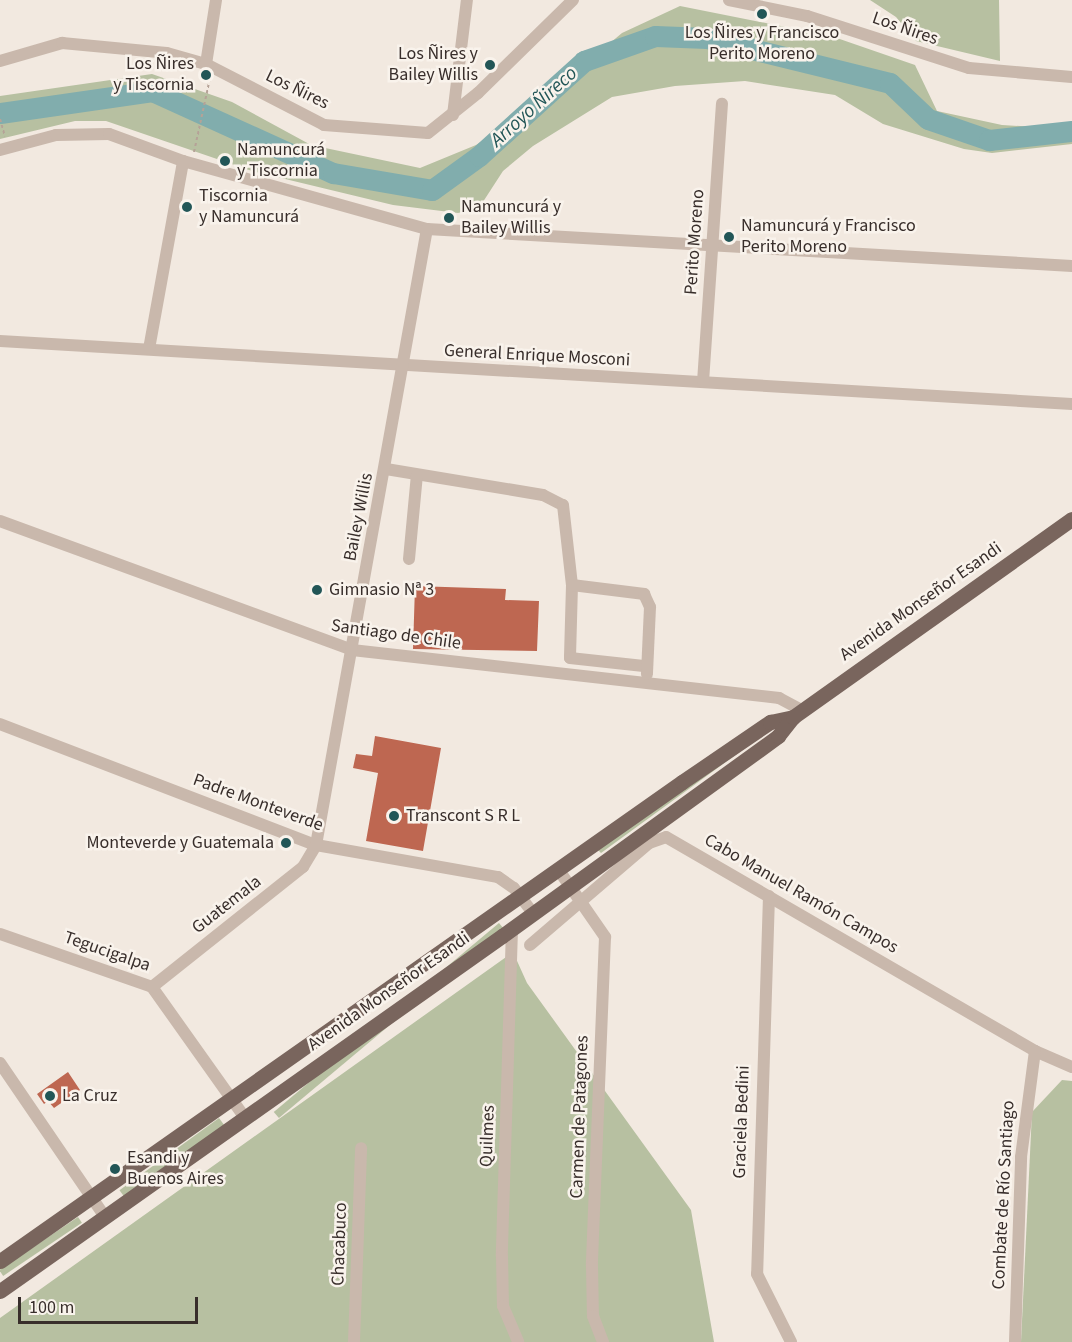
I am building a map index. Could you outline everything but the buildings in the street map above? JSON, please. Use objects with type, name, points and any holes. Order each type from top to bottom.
[{"type":"main road","name":"Avenida Monseñor Esandi","points":[[0,1291],[533,913],[778,736],[798,713],[1072,519]]},
{"type":"main road","name":"Avenida Monseñor Esandi","points":[[0,1261],[770,722],[798,713]]},
{"type":"street","points":[[206,64],[216,0]]},
{"type":"street","points":[[453,115],[467,0]]},
{"type":"street","name":"Los Ñires","points":[[0,62],[62,43],[167,53],[206,64],[324,125],[417,134],[438,128],[573,0]]},
{"type":"street","name":"Los Ñires","points":[[729,0],[807,16],[969,68],[1072,77]]},
{"type":"street","name":"Perito Moreno","points":[[703,382],[722,104]]},
{"type":"street","points":[[0,150],[81,133],[109,134],[183,161],[427,230],[1072,266]]},
{"type":"street","points":[[149,349],[183,161]]},
{"type":"street","name":"Bailey Willis","points":[[316,845],[341,681],[352,650],[405,368],[427,230]]},
{"type":"street","name":"General Enrique Mosconi","points":[[0,341],[149,349],[405,368],[703,382],[1072,404]]},
{"type":"street","points":[[386,469],[556,500],[567,513],[565,558],[572,585],[570,658],[644,666]]},
{"type":"street","points":[[409,559],[417,475]]},
{"type":"street","name":"Santiago de Chile","points":[[0,521],[312,640],[352,650],[787,699],[798,713]]},
{"type":"street","points":[[572,585],[644,594],[650,607],[644,666],[650,684]]},
{"type":"street","name":"Padre Monteverde","points":[[0,724],[316,845],[498,878],[520,895],[533,913]]},
{"type":"street","name":"Cabo Manuel Ramón Campos","points":[[530,945],[582,897],[662,837],[769,896],[1035,1051],[1072,1067]]},
{"type":"street","name":"Guatemala","points":[[152,987],[303,867],[316,845]]},
{"type":"street","name":"Carmen de Patagones","points":[[558,869],[582,897],[606,937],[592,1266],[593,1316],[603,1342]]},
{"type":"street","name":"Graciela Bedini","points":[[769,896],[757,1274],[791,1342]]},
{"type":"street","name":"Quilmes","points":[[512,928],[502,1256],[503,1306],[518,1342]]},
{"type":"street","name":"Tegucigalpa","points":[[0,934],[152,987],[245,1118]]},
{"type":"street","name":"Combate de Río Santiago","points":[[1015,1342],[1021,1157],[1035,1051]]},
{"type":"street","points":[[0,1063],[105,1217]]},
{"type":"street","name":"Chacabuco","points":[[354,1342],[362,1148]]},
{"type":"path","points":[[195,145],[207,91]]},
{"type":"path","points":[[0,119],[2,128]]},
{"type":"green space","points":[[870,0],[999,0],[1000,61],[916,41],[896,17]]},
{"type":"green space","points":[[680,6],[831,36],[915,65],[937,111],[1002,125],[1072,129],[1072,144],[992,153],[964,149],[883,124],[835,95],[745,81],[675,86],[612,97],[533,146],[503,171],[479,208],[458,213],[393,205],[252,171],[106,121],[75,121],[0,139],[0,96],[152,74],[232,102],[311,145],[420,168],[476,145],[525,114],[622,33]]},
{"type":"green space","points":[[771,729],[601,853],[597,849]]},
{"type":"green space","points":[[499,923],[504,929],[279,1118],[274,1112]]},
{"type":"green space","points":[[513,952],[527,983],[691,1210],[714,1342],[0,1342],[0,1318]]},
{"type":"green space","points":[[1062,1080],[1072,1081],[1072,1342],[1021,1342],[1032,1112]]},
{"type":"green space","points":[[219,1118],[224,1125],[125,1198],[119,1190]]},
{"type":"green space","points":[[78,1217],[82,1223],[3,1276],[0,1270]]},
{"type":"waterway","name":"Arroyo Ñireco","points":[[0,113],[152,91],[333,173],[432,190],[479,156],[584,61],[655,36],[707,38],[890,83],[928,119],[989,140],[1072,131]]},
{"type":"place","name":"Los Ñires y Francisco Perito Moreno","points":[[762,14]]},
{"type":"place","name":"Los Ñires y Bailey Willis","points":[[490,65]]},
{"type":"place","name":"Los Ñires y Tiscornia","points":[[206,75]]},
{"type":"place","name":"Namuncurá y Tiscornia","points":[[225,161]]},
{"type":"place","name":"Tiscornia y Namuncurá","points":[[187,207]]},
{"type":"place","name":"Namuncurá y Bailey Willis","points":[[449,218]]},
{"type":"place","name":"Namuncurá y Francisco Perito Moreno","points":[[729,237]]},
{"type":"place","name":"Gimnasio Nª 3","points":[[317,590]]},
{"type":"place","name":"Transcont S R L","points":[[394,816]]},
{"type":"place","name":"Monteverde y Guatemala","points":[[286,843]]},
{"type":"place","name":"La Cruz","points":[[50,1096]]},
{"type":"place","name":"Esandi y Buenos Aires","points":[[115,1169]]}]
